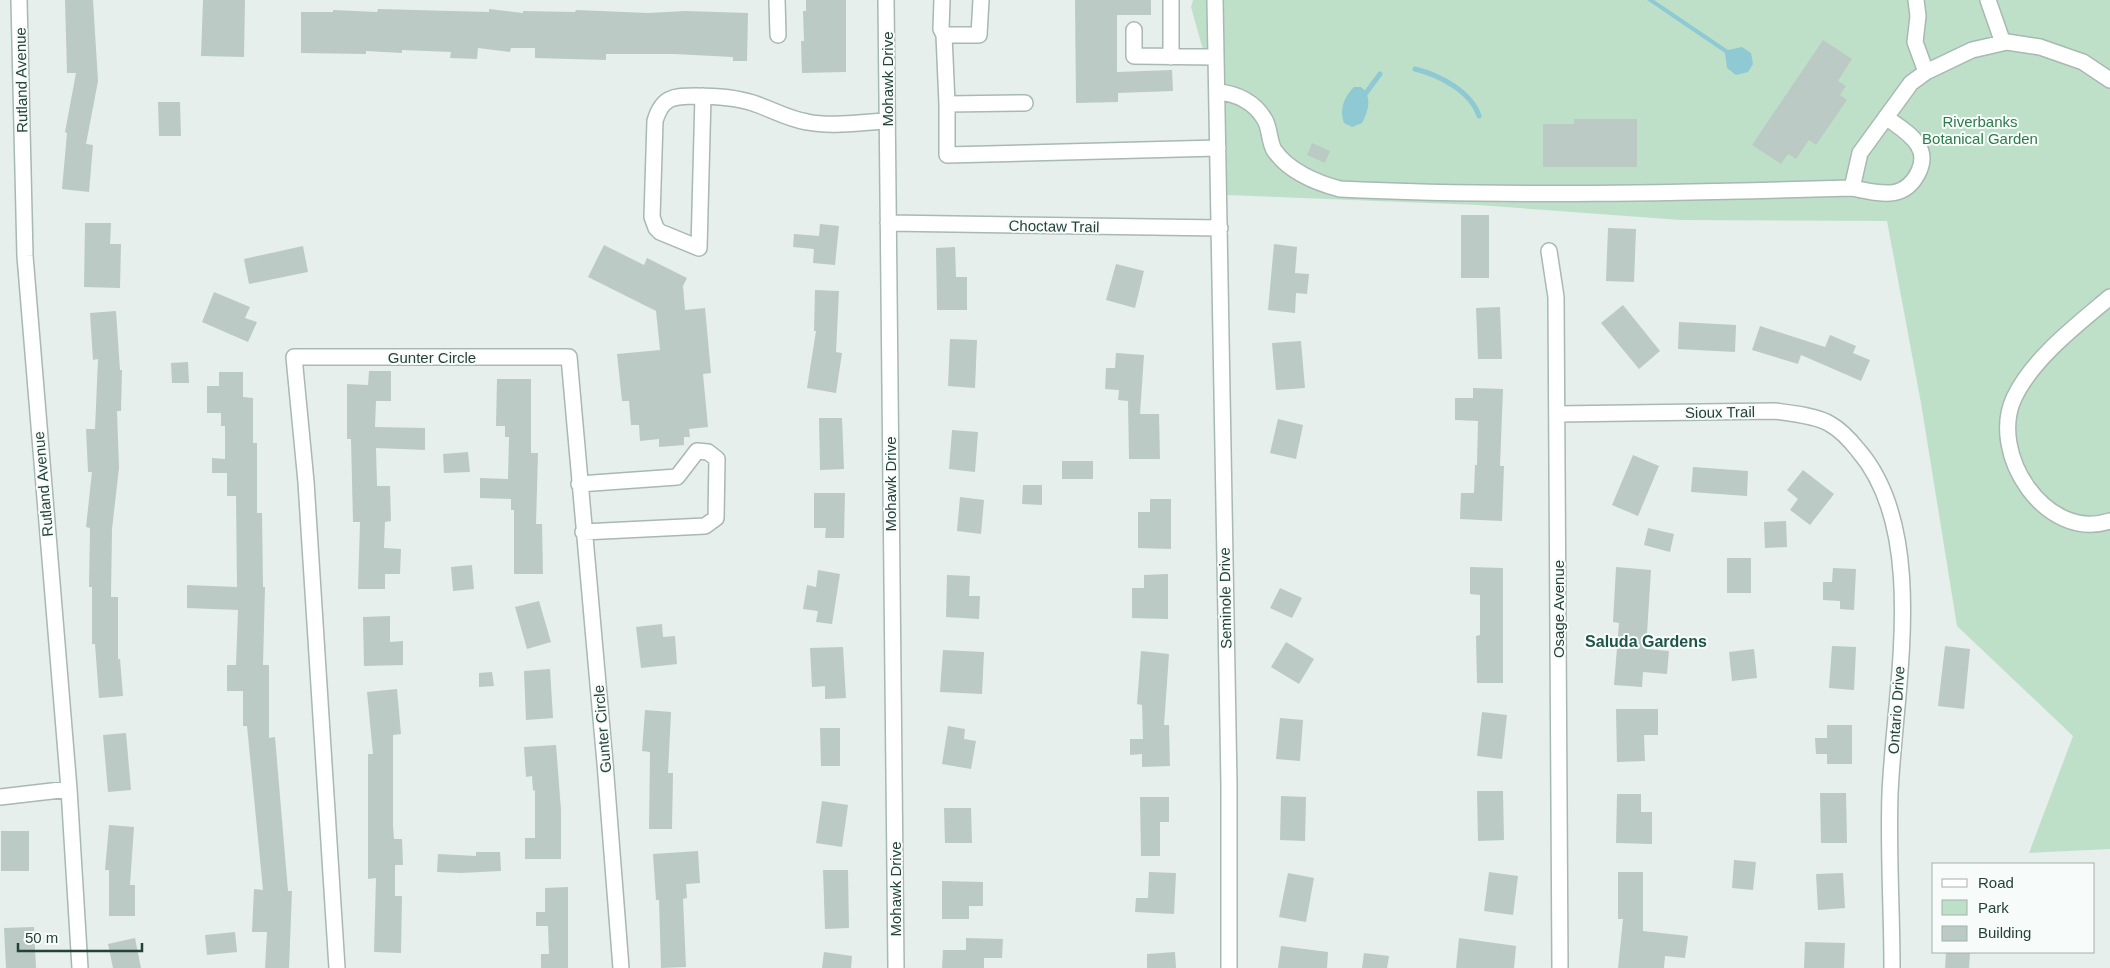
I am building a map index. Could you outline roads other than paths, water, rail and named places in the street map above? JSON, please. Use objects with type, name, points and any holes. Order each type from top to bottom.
[{"type":"street","name":"Rutland Avenue","points":[[19,0],[24,256],[69,789],[80,968]]},
{"type":"street","points":[[777,0],[778,35]]},
{"type":"street","name":"Mohawk Drive","points":[[886,0],[896,968]]},
{"type":"street","points":[[942,0],[942,32],[947,104],[947,155],[1218,148]]},
{"type":"street","points":[[942,32],[979,35],[981,0]]},
{"type":"street","points":[[1171,0],[1171,57]]},
{"type":"street","name":"Seminole Drive","points":[[1215,0],[1229,785],[1229,968]]},
{"type":"street","points":[[1916,0],[1918,16],[1915,42],[1926,72]]},
{"type":"street","points":[[1988,0],[2003,42]]},
{"type":"street","points":[[1134,30],[1134,56],[1216,57]]},
{"type":"street","points":[[1852,188],[1860,153],[1911,83],[1926,72],[1972,50],[2003,42],[2040,47],[2070,56],[2097,69],[2110,80]]},
{"type":"street","points":[[1217,92],[1236,94],[1254,107],[1264,119],[1274,150],[1293,167],[1324,184],[1340,188],[1458,192],[1708,192],[1852,188],[1882,194],[1898,192],[1910,184],[1919,172],[1922,156],[1917,143],[1886,117]]},
{"type":"street","points":[[703,96],[699,248],[660,232],[656,228],[652,217],[654,120],[668,99],[679,96],[703,96],[743,100],[792,118],[816,124],[887,121]]},
{"type":"street","points":[[947,104],[1025,103]]},
{"type":"street","name":"Choctaw Trail","points":[[888,223],[1220,228]]},
{"type":"street","name":"Osage Avenue","points":[[1549,251],[1556,297],[1560,968]]},
{"type":"street","points":[[2110,297],[2062,339],[2038,364],[2013,400],[2008,419],[2009,448],[2015,465],[2028,488],[2045,506],[2055,514],[2076,523],[2086,524],[2110,521]]},
{"type":"street","name":"Gunter Circle","points":[[338,968],[306,482],[294,357],[569,357],[583,532],[606,763],[621,968]]},
{"type":"street","name":"Sioux Trail","points":[[1557,414],[1775,411],[1792,413],[1830,423],[1848,438],[1866,459]]},
{"type":"street","points":[[579,484],[677,477],[697,451],[708,452],[717,459],[716,518],[705,526],[583,532]]},
{"type":"street","name":"Ontario Drive","points":[[1866,459],[1880,481],[1892,512],[1902,581],[1901,636],[1890,795],[1892,968]]},
{"type":"street","points":[[0,797],[69,789]]},
{"type":"water","points":[[1647,0],[1654,0],[1728,50],[1742,47],[1751,53],[1753,64],[1748,72],[1736,75],[1727,68],[1725,53]]},
{"type":"water","points":[[1354,87],[1361,87],[1365,91],[1368,104],[1362,123],[1352,127],[1344,123],[1342,109],[1345,99]]},
{"type":"waterway","points":[[1415,69],[1434,75],[1453,85],[1469,99],[1479,116]]},
{"type":"waterway","points":[[1366,93],[1380,74]]},
{"type":"district","name":"Saluda Gardens","points":[[1646,641]]},
{"type":"park label","name":"Riverbanks Botanical Garden","points":[[1980,130]]}]
